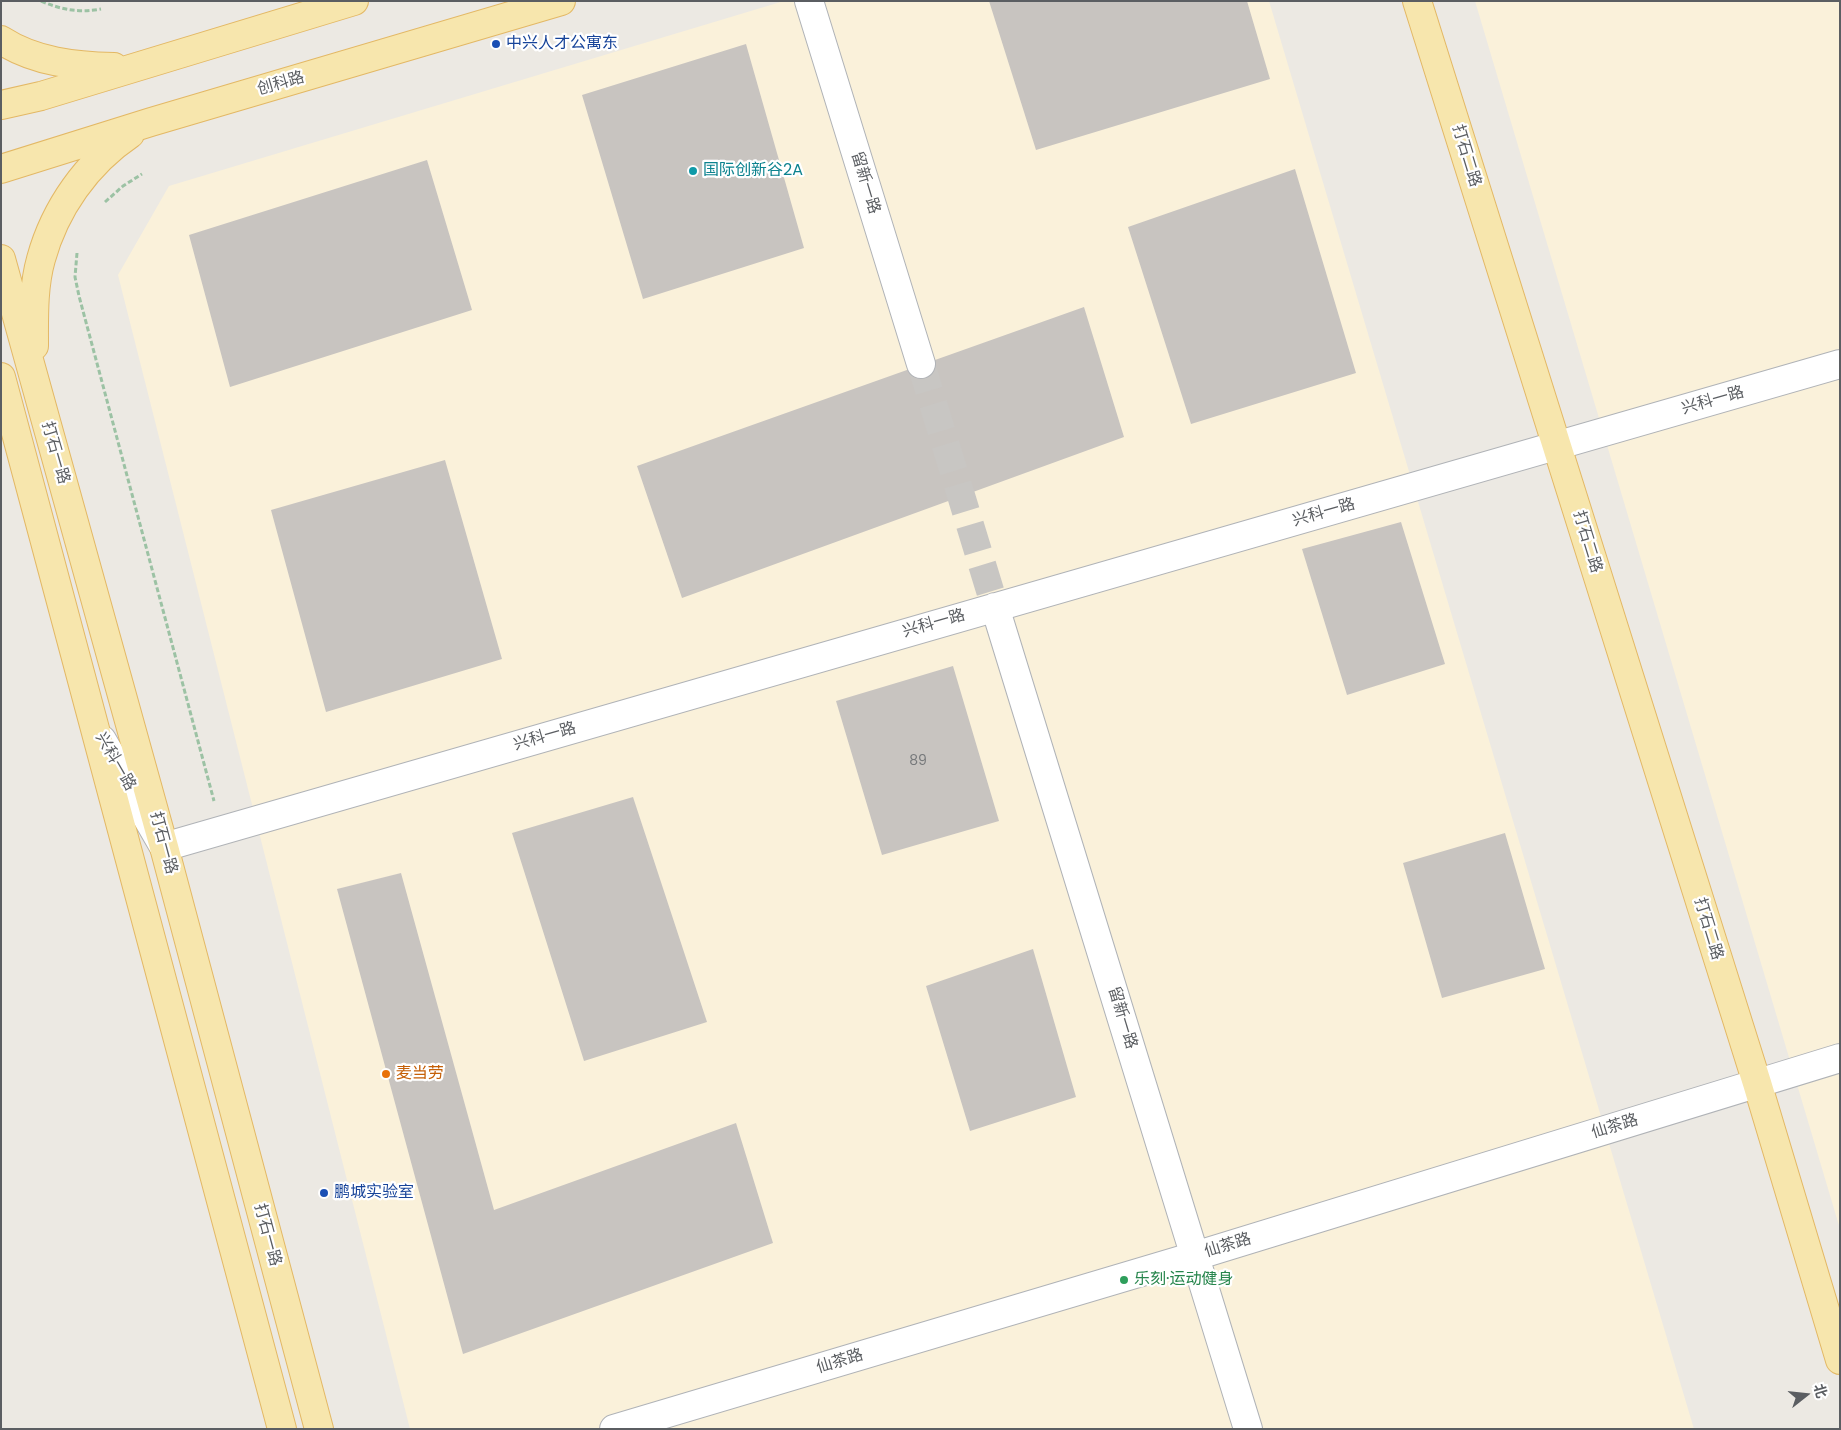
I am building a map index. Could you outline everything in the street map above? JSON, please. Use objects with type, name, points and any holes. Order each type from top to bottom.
[{"type":"main road","points":[[1,106],[40,96],[354,1]]},
{"type":"main road","name":"创科路","points":[[1,169],[151,122],[561,1]]},
{"type":"main road","name":"打石二路","points":[[1418,1],[1757,1083],[1840,1360]]},
{"type":"main road","points":[[1,40],[24,52],[56,62],[97,66],[143,65]]},
{"type":"main road","points":[[33,375],[36,283],[40,260],[55,223],[66,200],[95,164],[128,136],[151,122]]},
{"type":"main road","name":"打石一路","points":[[1,259],[164,847],[319,1429]]},
{"type":"main road","name":"打石一路","points":[[1,377],[282,1429]]},
{"type":"street","name":"留新一路","points":[[809,1],[921,364]]},
{"type":"street","name":"兴科一路","points":[[94,726],[164,847],[1840,364]]},
{"type":"street","name":"留新一路","points":[[995,607],[1248,1429]]},
{"type":"street","name":"仙茶路","points":[[614,1429],[1195,1256],[1840,1058]]},
{"type":"path","points":[[41,1],[58,8],[74,11],[85,12],[100,9]]},
{"type":"path","points":[[100,208],[123,186],[142,174]]},
{"type":"path","points":[[78,248],[75,277],[79,296],[216,806]]},
{"type":"shaded area","points":[[784,1],[1269,1],[1694,1429],[410,1429],[118,275],[169,186]]},
{"type":"shaded area","points":[[1475,1],[1840,1],[1840,1229]]},
{"type":"building","points":[[989,1],[1247,1],[1270,79],[1036,150]]},
{"type":"building","name":"国际创新谷2A","points":[[746,44],[804,248],[643,299],[582,95]]},
{"type":"building","points":[[427,160],[472,310],[230,387],[189,235]]},
{"type":"building","points":[[1295,169],[1356,373],[1191,424],[1128,227]]},
{"type":"building","points":[[1084,307],[1124,437],[682,598],[637,466]]},
{"type":"building","points":[[445,460],[502,659],[326,712],[271,510]]},
{"type":"building","points":[[1401,522],[1445,664],[1347,695],[1302,549]]},
{"type":"building","points":[[953,666],[999,821],[882,855],[836,701]]},
{"type":"building","points":[[633,797],[707,1022],[584,1061],[512,833]]},
{"type":"building","points":[[1505,833],[1545,969],[1442,998],[1403,863]]},
{"type":"building","points":[[401,873],[494,1210],[736,1123],[773,1243],[463,1354],[337,889]]},
{"type":"building","points":[[1033,949],[1076,1097],[970,1131],[926,986]]},
{"type":"tunnel","points":[[921,364],[995,607]]},
{"type":"place","name":"中兴人才公寓东","points":[[496,44]]},
{"type":"place","name":"国际创新谷2A","points":[[693,171]]},
{"type":"place","name":"麦当劳","points":[[386,1074]]},
{"type":"place","name":"鹏城实验室","points":[[324,1193]]},
{"type":"place","name":"乐刻·运动健身","points":[[1124,1280]]}]
